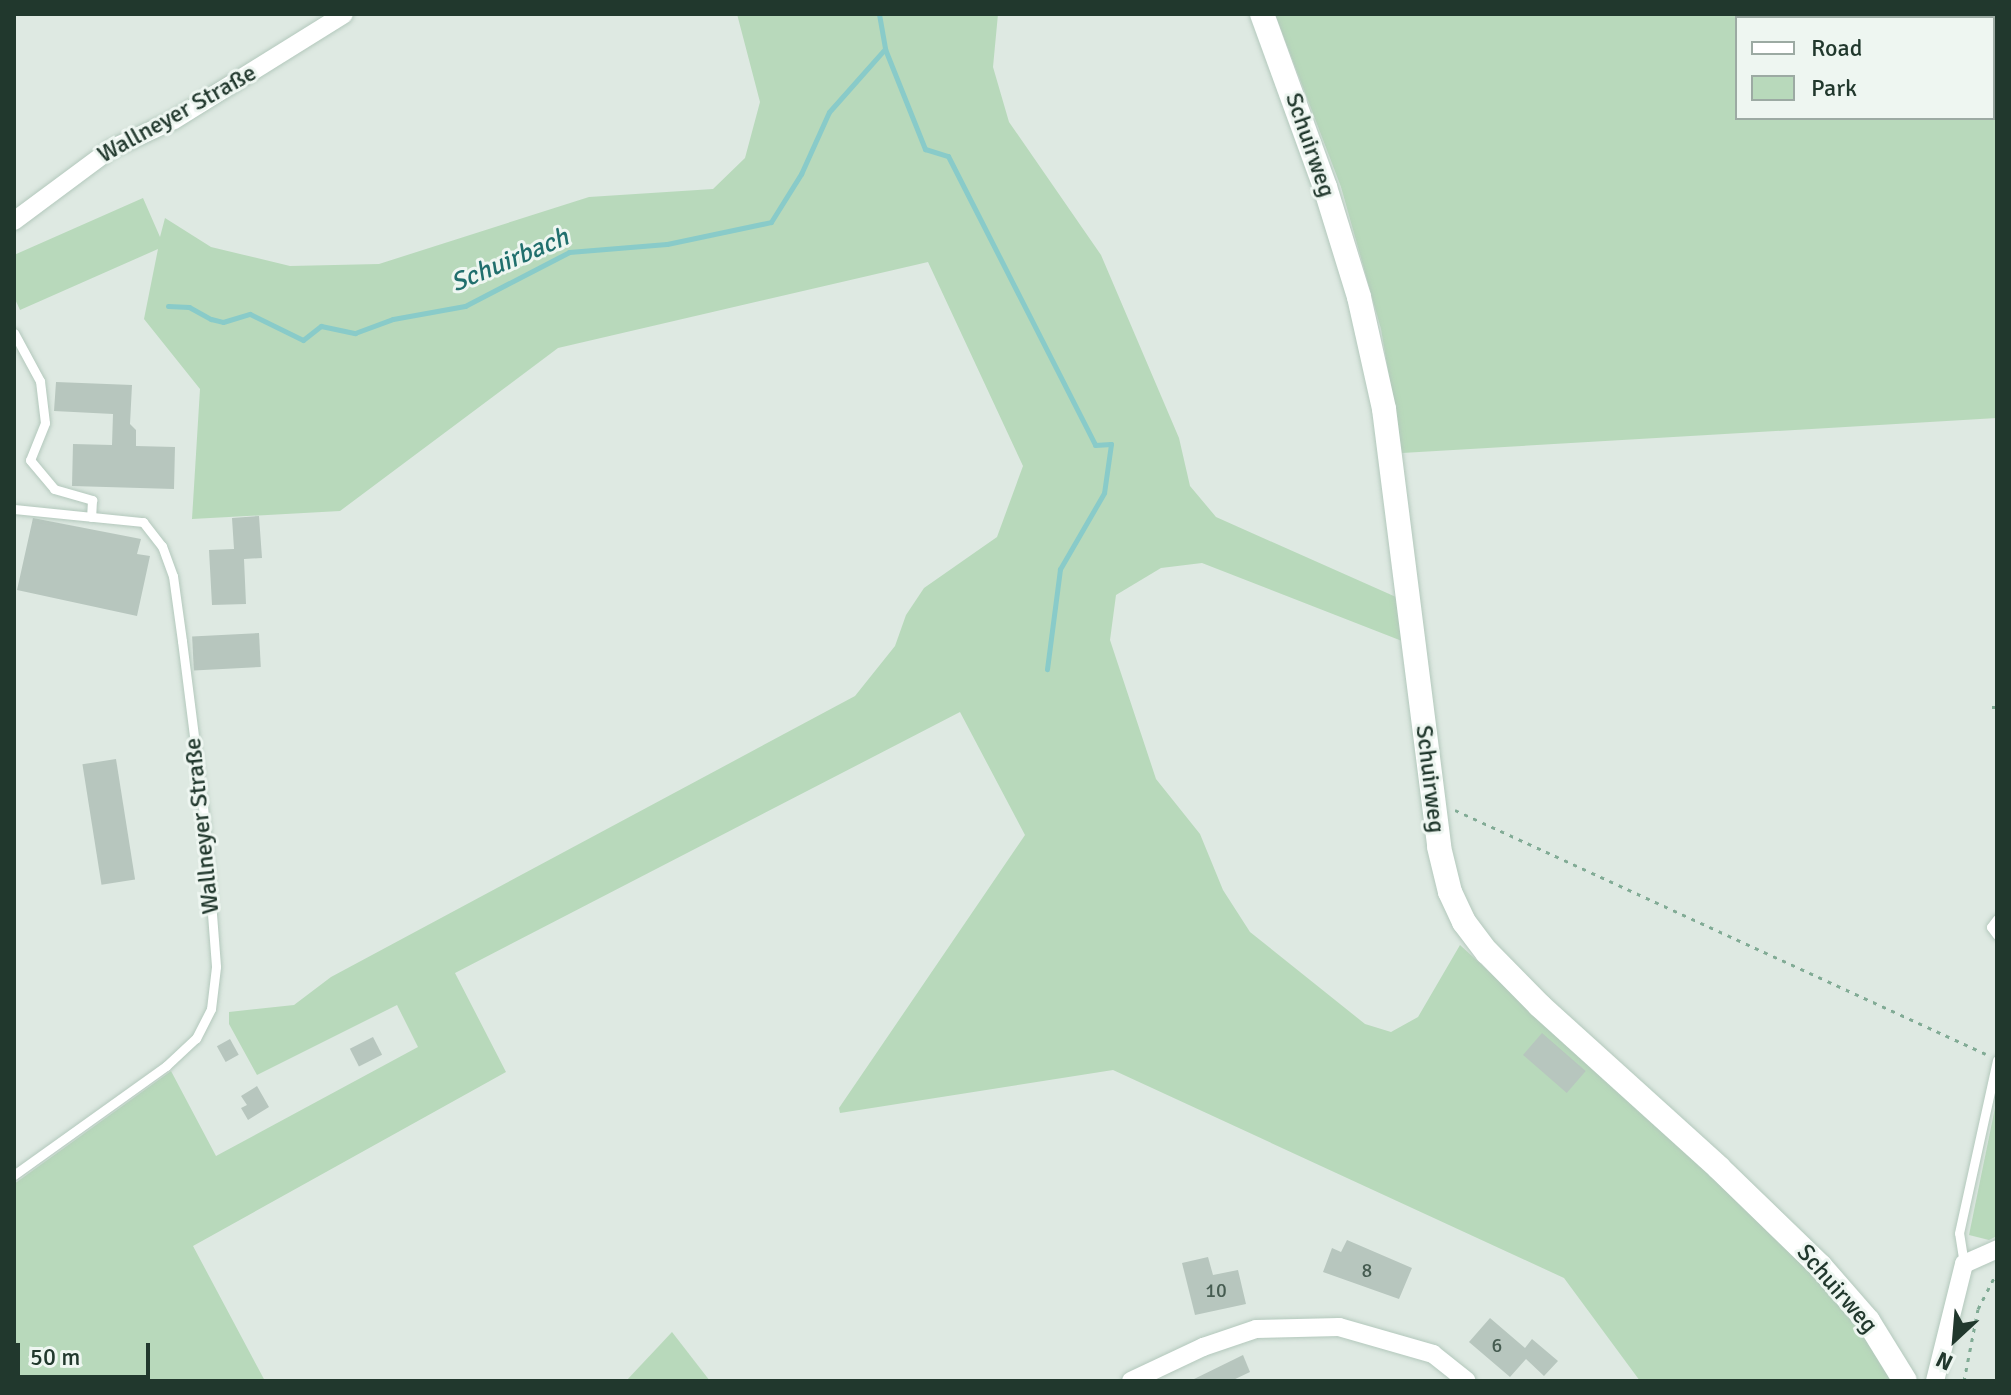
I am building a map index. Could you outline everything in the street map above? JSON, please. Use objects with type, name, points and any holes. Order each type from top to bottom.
[{"type":"main road","name":"Schuirweg","points":[[1262,14],[1325,187],[1362,311],[1384,409],[1433,800],[1450,892],[1464,922],[1487,952],[1540,1006],[1789,1234],[1868,1321],[1905,1381]]},
{"type":"street","name":"Wallneyer Straße","points":[[14,221],[111,149],[174,120],[344,14]]},
{"type":"street","points":[[1935,1381],[1964,1264],[1997,1249]]},
{"type":"street","points":[[1131,1381],[1203,1347],[1256,1329],[1339,1327],[1433,1354],[1467,1381]]},
{"type":"lane","points":[[14,333],[40,381],[42,395],[45,423],[30,460],[54,489],[92,500],[91,517]]},
{"type":"lane","name":"Wallneyer Straße","points":[[14,509],[143,522],[162,546],[173,576],[205,823],[216,967],[211,1009],[196,1038],[166,1066],[14,1175]]},
{"type":"lane","points":[[1997,919],[1991,927],[1997,935]]},
{"type":"lane","points":[[1964,1264],[1959,1233],[1997,1059]]},
{"type":"path","points":[[1433,800],[1997,1059]]},
{"type":"path","points":[[1964,1381],[1978,1309],[1997,1272]]},
{"type":"green space","points":[[737,14],[998,14],[993,67],[1009,122],[1101,255],[1179,438],[1190,486],[1216,517],[1396,597],[1402,641],[1202,563],[1161,568],[1116,595],[1110,640],[1156,779],[1200,834],[1223,890],[1250,932],[1365,1024],[1391,1032],[1418,1017],[1460,945],[1728,1192],[1828,1291],[1881,1359],[1891,1381],[1640,1381],[1564,1278],[1113,1070],[840,1113],[839,1108],[1025,835],[960,712],[455,973],[506,1072],[193,1246],[265,1381],[14,1381],[14,1184],[171,1071],[216,1156],[418,1047],[397,1005],[257,1075],[229,1024],[229,1012],[294,1005],[331,977],[855,696],[895,646],[906,615],[924,588],[997,537],[1023,466],[928,262],[558,348],[340,511],[192,519],[200,389],[144,319],[158,249],[20,310],[14,297],[14,255],[143,198],[160,237],[165,218],[211,247],[290,266],[379,264],[589,197],[713,189],[745,158],[760,102]]},
{"type":"green space","points":[[1275,14],[1997,14],[1997,418],[1402,453],[1381,329],[1341,187]]},
{"type":"green space","points":[[1997,1098],[1997,1236],[1989,1240],[1969,1235]]},
{"type":"green space","points":[[672,1332],[710,1381],[626,1381]]},
{"type":"building","points":[[56,382],[132,385],[130,424],[136,430],[136,446],[175,447],[174,489],[72,486],[73,444],[112,445],[113,414],[54,411]]},
{"type":"building","points":[[259,516],[262,558],[244,559],[246,604],[212,605],[209,550],[234,549],[232,518]]},
{"type":"building","points":[[33,518],[141,539],[137,554],[150,556],[137,616],[17,590]]},
{"type":"building","points":[[259,633],[261,667],[194,670],[192,637]]},
{"type":"building","points":[[116,759],[135,879],[102,885],[82,764]]},
{"type":"building","points":[[1542,1033],[1586,1071],[1567,1093],[1523,1055]]},
{"type":"building","points":[[373,1037],[382,1055],[359,1067],[350,1049]]},
{"type":"building","points":[[230,1039],[239,1055],[226,1062],[217,1046]]},
{"type":"building","points":[[257,1086],[269,1107],[248,1120],[241,1108],[247,1105],[241,1096]]},
{"type":"building","points":[[1347,1240],[1412,1268],[1399,1299],[1323,1272],[1332,1248],[1341,1252]]},
{"type":"building","points":[[1208,1257],[1213,1275],[1238,1270],[1246,1304],[1195,1315],[1182,1263]]},
{"type":"building","points":[[1490,1318],[1525,1348],[1532,1339],[1558,1361],[1544,1376],[1526,1359],[1510,1377],[1469,1342]]},
{"type":"building","points":[[1243,1355],[1250,1372],[1231,1381],[1190,1381]]},
{"type":"waterway","name":"Schuirbach","points":[[879,14],[885,49],[925,149],[948,156],[1095,445],[1111,444],[1104,493],[1060,569],[1047,669]]},
{"type":"waterway","name":"Schuirbach","points":[[168,306],[189,307],[223,322],[250,314],[303,340],[321,326],[355,333],[393,319],[465,306],[569,252],[667,244],[771,222],[801,174],[829,112],[885,49]]}]
